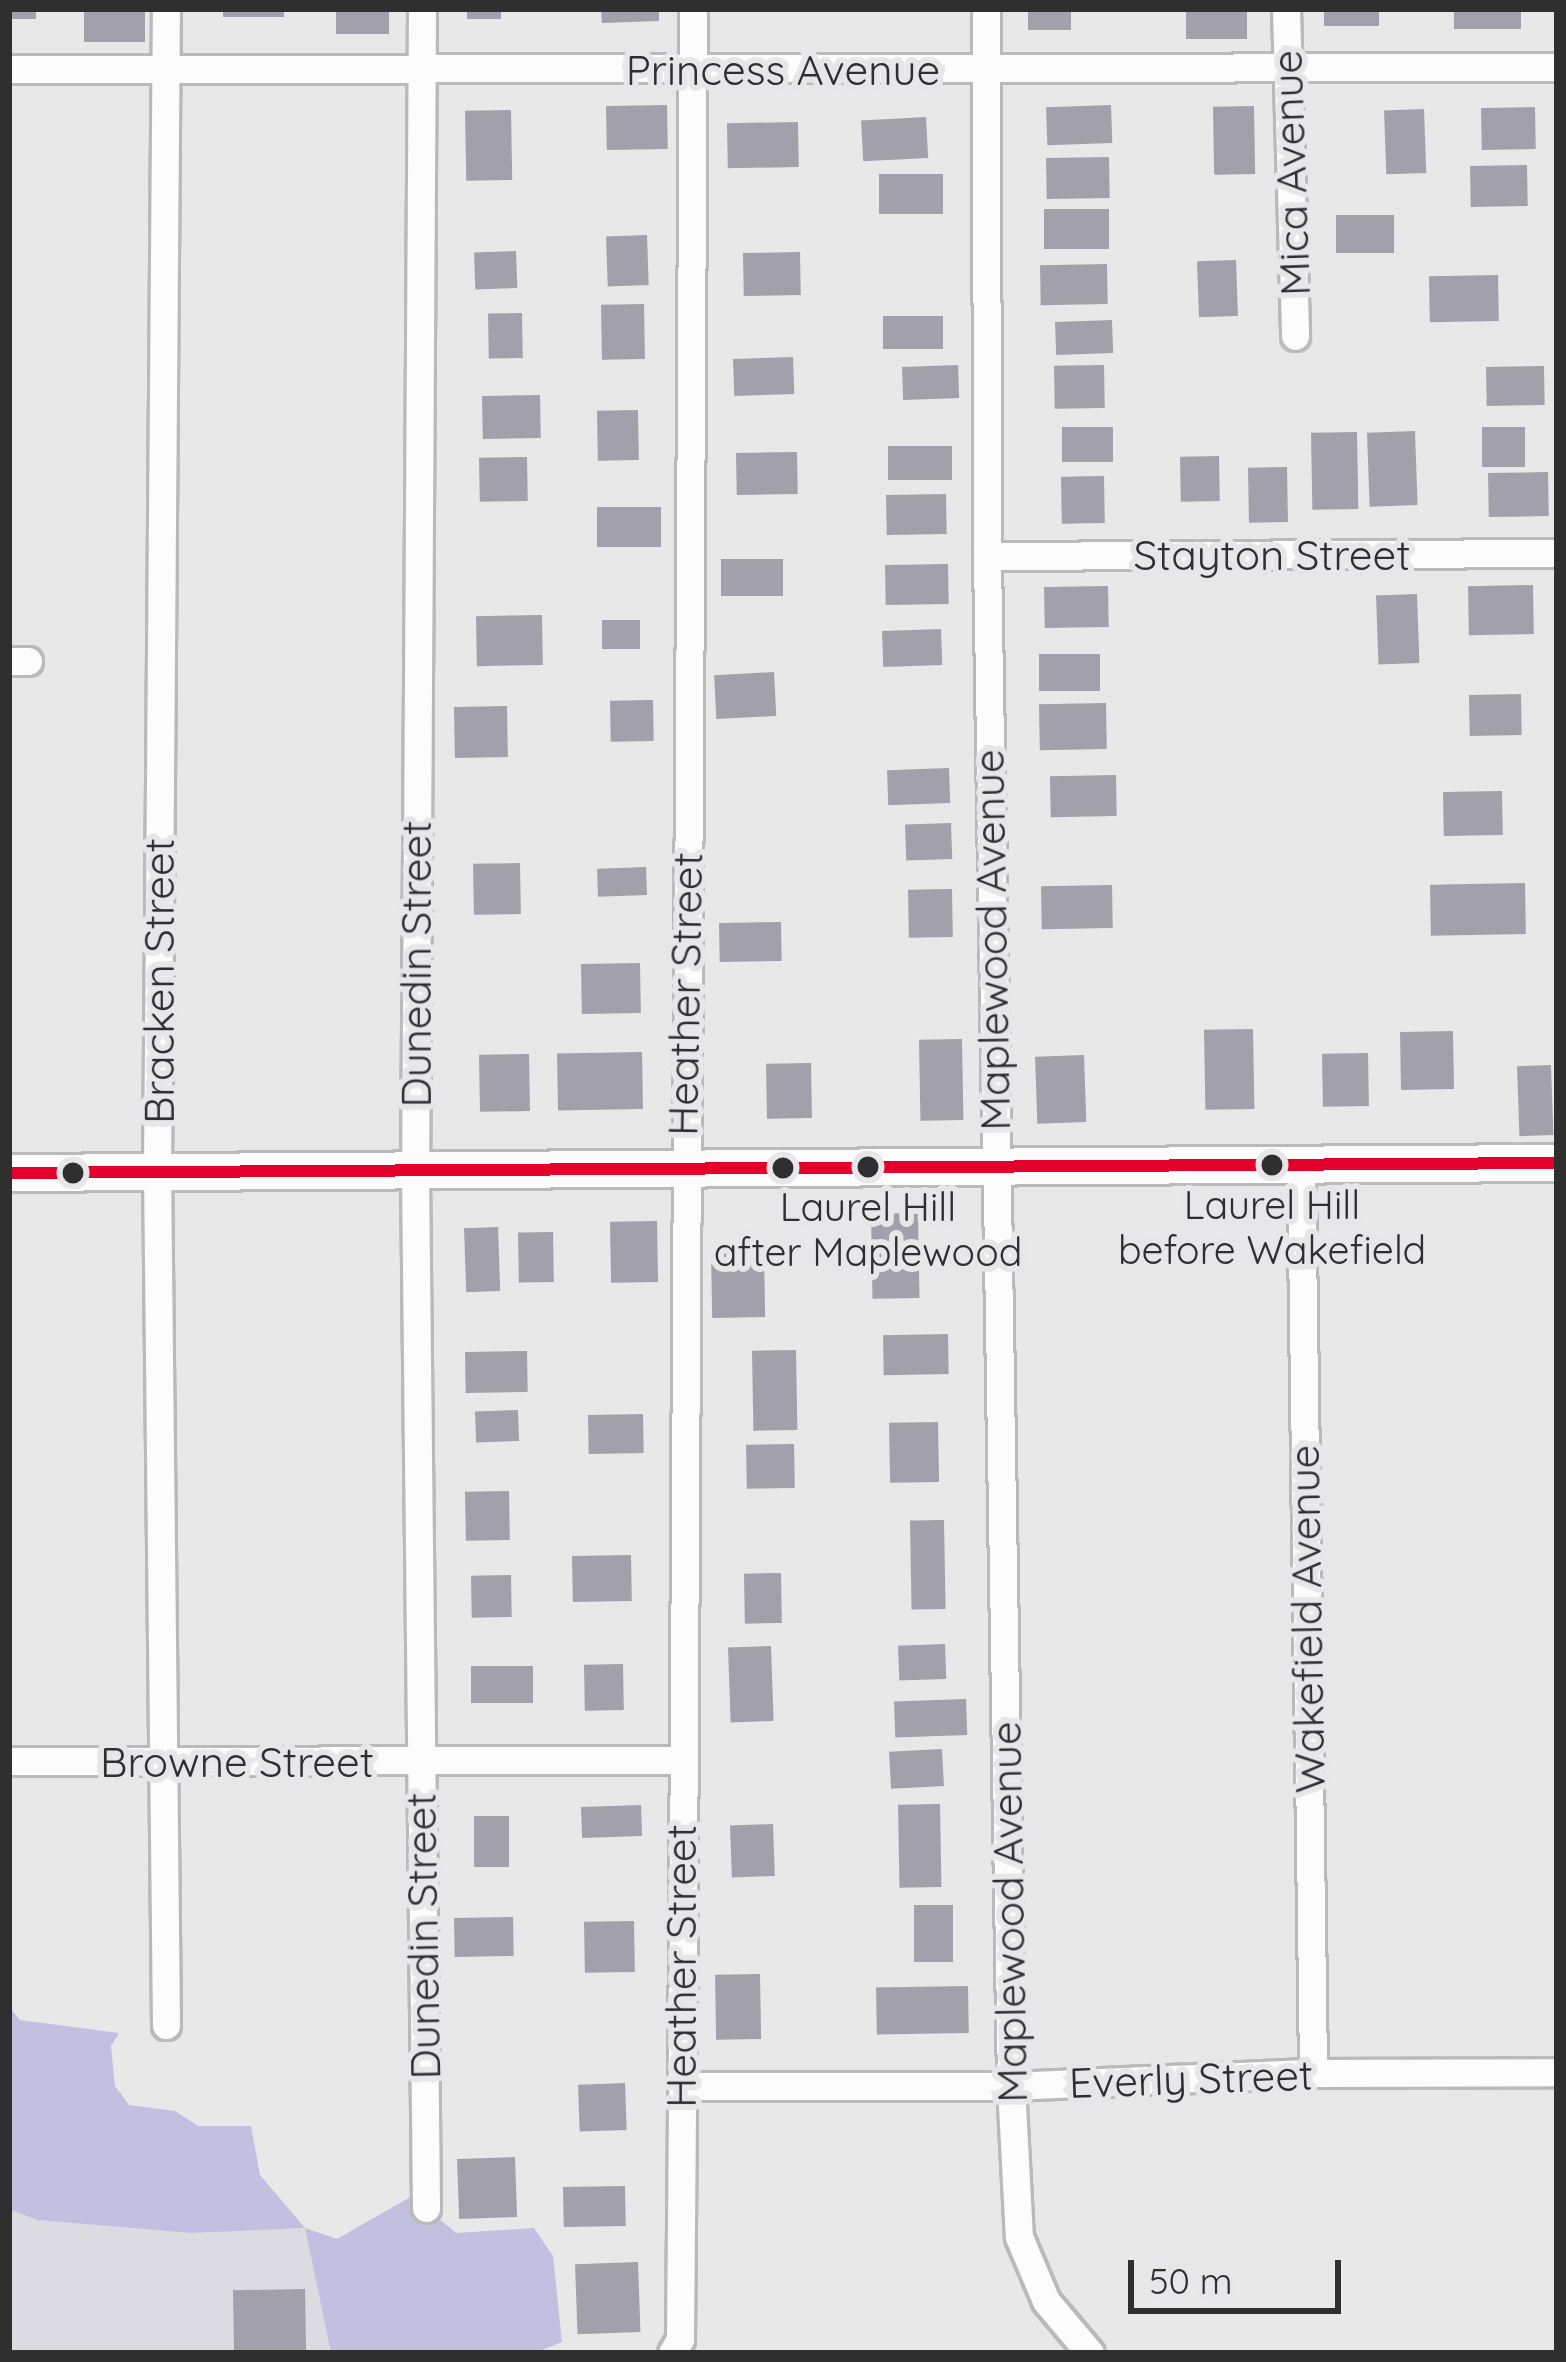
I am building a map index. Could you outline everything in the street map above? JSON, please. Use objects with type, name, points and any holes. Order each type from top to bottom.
[{"type":"street","name":"Bracken Street","points":[[166,9],[157,1172],[166,2025]]},
{"type":"street","name":"Dunedin Street","points":[[422,9],[415,1172],[426,2208]]},
{"type":"street","name":"Heather Street","points":[[676,2346],[682,2086],[683,1170],[693,9]]},
{"type":"street","name":"Maplewood Avenue","points":[[986,9],[987,556],[1011,2086],[1019,2237],[1046,2301],[1090,2353]]},
{"type":"street","name":"Mica Avenue","points":[[1286,9],[1295,336]]},
{"type":"street","name":"Princess Avenue","points":[[9,69],[1557,67]]},
{"type":"street","name":"Stayton Street","points":[[987,556],[1557,553]]},
{"type":"street","points":[[9,1173],[1557,1162]]},
{"type":"street","name":"Wakefield Avenue","points":[[1301,1164],[1313,2073]]},
{"type":"street","name":"Browne Street","points":[[9,1761],[680,1760]]},
{"type":"street","name":"Everly Street","points":[[682,2086],[1011,2086],[1313,2073],[1557,2072]]},
{"type":"shaded area","points":[[9,2007],[20,2020],[119,2033],[111,2046],[115,2086],[129,2105],[175,2111],[198,2126],[251,2126],[260,2175],[305,2228],[191,2233],[37,2220],[9,2209]]},
{"type":"shaded area","points":[[412,2196],[456,2233],[534,2228],[553,2256],[562,2342],[534,2353],[331,2353],[305,2228],[337,2239]]},
{"type":"shaded area","points":[[9,2209],[37,2220],[191,2233],[305,2228],[331,2353],[9,2353]]},
{"type":"building","points":[[9,9],[36,9],[36,19],[9,19]]},
{"type":"building","points":[[84,9],[145,9],[145,42],[84,42]]},
{"type":"building","points":[[223,9],[284,9],[284,17],[223,17]]},
{"type":"building","points":[[336,9],[389,9],[389,34],[336,34]]},
{"type":"building","points":[[467,9],[501,9],[501,19],[467,19]]},
{"type":"building","points":[[601,9],[659,9],[659,21],[602,23]]},
{"type":"building","points":[[1028,9],[1071,9],[1071,30],[1028,30]]},
{"type":"building","points":[[1186,9],[1247,9],[1247,39],[1186,39]]},
{"type":"building","points":[[1324,9],[1379,9],[1379,26],[1324,26]]},
{"type":"building","points":[[1454,9],[1521,9],[1521,29],[1454,29]]},
{"type":"building","points":[[667,105],[668,149],[607,150],[606,106]]},
{"type":"building","points":[[1111,105],[1112,143],[1047,145],[1046,107]]},
{"type":"building","points":[[1254,106],[1255,174],[1214,175],[1213,107]]},
{"type":"building","points":[[1535,107],[1536,149],[1482,150],[1481,108]]},
{"type":"building","points":[[1424,109],[1426,173],[1386,174],[1384,110]]},
{"type":"building","points":[[511,110],[512,180],[466,181],[465,111]]},
{"type":"building","points":[[926,117],[928,158],[863,161],[861,120]]},
{"type":"building","points":[[798,122],[799,167],[728,168],[727,123]]},
{"type":"building","points":[[1109,157],[1110,198],[1047,199],[1046,158]]},
{"type":"building","points":[[1527,165],[1528,206],[1471,207],[1470,166]]},
{"type":"building","points":[[879,174],[943,174],[943,214],[879,214]]},
{"type":"building","points":[[1044,209],[1109,209],[1109,249],[1044,249]]},
{"type":"building","points":[[1336,215],[1394,215],[1394,253],[1336,253]]},
{"type":"building","points":[[647,235],[649,285],[608,286],[606,236]]},
{"type":"building","points":[[516,251],[517,288],[475,289],[474,252]]},
{"type":"building","points":[[800,252],[801,295],[744,296],[743,253]]},
{"type":"building","points":[[1236,260],[1238,316],[1199,317],[1197,261]]},
{"type":"building","points":[[1107,264],[1108,304],[1041,305],[1040,265]]},
{"type":"building","points":[[1498,275],[1499,321],[1430,322],[1429,276]]},
{"type":"building","points":[[644,304],[645,359],[602,360],[601,305]]},
{"type":"building","points":[[522,313],[523,358],[489,359],[488,314]]},
{"type":"building","points":[[883,316],[943,316],[943,349],[883,349]]},
{"type":"building","points":[[1112,320],[1113,353],[1056,355],[1055,322]]},
{"type":"building","points":[[793,357],[794,394],[734,396],[733,359]]},
{"type":"building","points":[[958,365],[959,398],[903,400],[902,367]]},
{"type":"building","points":[[1104,365],[1105,408],[1055,409],[1054,366]]},
{"type":"building","points":[[1544,366],[1545,405],[1487,406],[1486,367]]},
{"type":"building","points":[[540,395],[541,438],[483,439],[482,396]]},
{"type":"building","points":[[638,410],[639,460],[598,461],[597,411]]},
{"type":"building","points":[[1062,427],[1113,427],[1113,462],[1062,462]]},
{"type":"building","points":[[1482,427],[1525,427],[1525,467],[1482,467]]},
{"type":"building","points":[[1415,431],[1418,505],[1370,507],[1367,433]]},
{"type":"building","points":[[1357,432],[1358,509],[1312,510],[1311,433]]},
{"type":"building","points":[[888,446],[952,446],[952,480],[888,480]]},
{"type":"building","points":[[797,452],[798,494],[737,495],[736,453]]},
{"type":"building","points":[[1219,456],[1220,501],[1181,502],[1180,457]]},
{"type":"building","points":[[527,457],[528,501],[480,502],[479,458]]},
{"type":"building","points":[[1287,467],[1288,522],[1249,523],[1248,468]]},
{"type":"building","points":[[1548,472],[1549,516],[1489,517],[1488,473]]},
{"type":"building","points":[[1104,476],[1105,523],[1062,524],[1061,477]]},
{"type":"building","points":[[946,494],[947,534],[887,535],[886,495]]},
{"type":"building","points":[[597,507],[661,507],[661,547],[597,547]]},
{"type":"building","points":[[721,559],[783,559],[783,596],[721,596]]},
{"type":"building","points":[[948,564],[949,604],[886,605],[885,565]]},
{"type":"building","points":[[1533,585],[1534,634],[1469,635],[1468,586]]},
{"type":"building","points":[[1108,586],[1109,627],[1045,628],[1044,587]]},
{"type":"building","points":[[1417,594],[1419,663],[1378,664],[1376,595]]},
{"type":"building","points":[[542,615],[543,665],[477,666],[476,616]]},
{"type":"building","points":[[602,620],[640,620],[640,649],[602,649]]},
{"type":"building","points":[[941,629],[942,665],[883,667],[882,631]]},
{"type":"building","points":[[1039,654],[1100,654],[1100,691],[1039,691]]},
{"type":"building","points":[[774,672],[776,716],[716,719],[714,675]]},
{"type":"building","points":[[1521,694],[1522,735],[1470,736],[1469,695]]},
{"type":"building","points":[[653,700],[654,741],[611,742],[610,701]]},
{"type":"building","points":[[1106,703],[1107,749],[1040,750],[1039,704]]},
{"type":"building","points":[[507,706],[508,757],[455,758],[454,707]]},
{"type":"building","points":[[949,768],[950,803],[888,805],[887,770]]},
{"type":"building","points":[[1116,775],[1117,816],[1051,817],[1050,776]]},
{"type":"building","points":[[1502,791],[1503,835],[1444,836],[1443,792]]},
{"type":"building","points":[[951,823],[952,859],[906,861],[905,825]]},
{"type":"building","points":[[520,863],[521,914],[474,915],[473,864]]},
{"type":"building","points":[[646,867],[647,895],[598,897],[597,869]]},
{"type":"building","points":[[1525,883],[1526,934],[1431,936],[1430,885]]},
{"type":"building","points":[[1112,885],[1113,928],[1042,929],[1041,886]]},
{"type":"building","points":[[952,889],[953,937],[909,938],[908,890]]},
{"type":"building","points":[[781,922],[782,961],[720,962],[719,923]]},
{"type":"building","points":[[640,963],[641,1013],[582,1014],[581,964]]},
{"type":"building","points":[[1253,1029],[1254,1109],[1205,1110],[1204,1030]]},
{"type":"building","points":[[1453,1031],[1454,1089],[1401,1090],[1400,1032]]},
{"type":"building","points":[[962,1039],[963,1120],[920,1121],[919,1040]]},
{"type":"building","points":[[642,1052],[643,1109],[558,1110],[557,1053]]},
{"type":"building","points":[[1368,1053],[1369,1106],[1323,1107],[1322,1054]]},
{"type":"building","points":[[529,1054],[530,1111],[480,1112],[479,1055]]},
{"type":"building","points":[[1084,1055],[1086,1122],[1037,1124],[1035,1057]]},
{"type":"building","points":[[811,1063],[812,1118],[767,1119],[766,1064]]},
{"type":"building","points":[[1551,1065],[1553,1135],[1519,1136],[1517,1066]]},
{"type":"building","points":[[918,1213],[919,1298],[872,1299],[871,1214]]},
{"type":"building","points":[[657,1221],[658,1282],[611,1283],[610,1222]]},
{"type":"building","points":[[498,1227],[500,1291],[466,1292],[464,1228]]},
{"type":"building","points":[[553,1232],[554,1282],[519,1283],[518,1233]]},
{"type":"building","points":[[764,1250],[765,1317],[712,1318],[711,1251]]},
{"type":"building","points":[[948,1334],[949,1374],[884,1375],[883,1335]]},
{"type":"building","points":[[796,1350],[797,1430],[753,1431],[752,1351]]},
{"type":"building","points":[[527,1351],[528,1392],[466,1393],[465,1352]]},
{"type":"building","points":[[518,1410],[519,1441],[476,1442],[475,1412]]},
{"type":"building","points":[[643,1414],[644,1453],[589,1454],[588,1415]]},
{"type":"building","points":[[938,1422],[939,1482],[890,1483],[889,1423]]},
{"type":"building","points":[[794,1444],[795,1488],[747,1489],[746,1445]]},
{"type":"building","points":[[509,1491],[510,1540],[466,1541],[465,1492]]},
{"type":"building","points":[[944,1520],[946,1609],[912,1610],[910,1521]]},
{"type":"building","points":[[631,1555],[632,1601],[573,1602],[572,1556]]},
{"type":"building","points":[[781,1573],[782,1623],[745,1624],[744,1574]]},
{"type":"building","points":[[511,1575],[512,1617],[472,1618],[471,1576]]},
{"type":"building","points":[[945,1644],[946,1679],[899,1681],[898,1646]]},
{"type":"building","points":[[771,1646],[774,1721],[731,1722],[728,1648]]},
{"type":"building","points":[[623,1664],[624,1710],[585,1711],[584,1665]]},
{"type":"building","points":[[471,1666],[533,1666],[533,1703],[471,1703]]},
{"type":"building","points":[[966,1699],[967,1735],[895,1737],[894,1702]]},
{"type":"building","points":[[942,1749],[944,1786],[891,1789],[889,1752]]},
{"type":"building","points":[[940,1804],[941,1887],[899,1888],[898,1805]]},
{"type":"building","points":[[641,1805],[642,1836],[582,1838],[581,1807]]},
{"type":"building","points":[[474,1816],[509,1816],[509,1867],[474,1867]]},
{"type":"building","points":[[773,1824],[775,1876],[732,1877],[730,1826]]},
{"type":"building","points":[[914,1905],[953,1905],[953,1962],[914,1962]]},
{"type":"building","points":[[513,1917],[514,1956],[455,1957],[454,1918]]},
{"type":"building","points":[[634,1921],[635,1972],[585,1973],[584,1922]]},
{"type":"building","points":[[760,1974],[761,2039],[716,2040],[715,1975]]},
{"type":"building","points":[[968,1986],[969,2033],[877,2035],[876,1988]]},
{"type":"building","points":[[625,2083],[627,2130],[580,2132],[578,2085]]},
{"type":"building","points":[[515,2157],[517,2217],[459,2219],[457,2159]]},
{"type":"building","points":[[625,2186],[626,2226],[564,2227],[563,2187]]},
{"type":"building","points":[[638,2262],[640,2332],[577,2334],[575,2264]]},
{"type":"building","points":[[305,2289],[306,2353],[234,2353],[233,2290]]},
{"type":"transit line","points":[[9,1173],[1557,1163]]},
{"type":"place","name":"Laurel Hill before Wakefield","points":[[1272,1165]]},
{"type":"place","name":"Laurel Hill after Maplewood","points":[[868,1167]]}]
